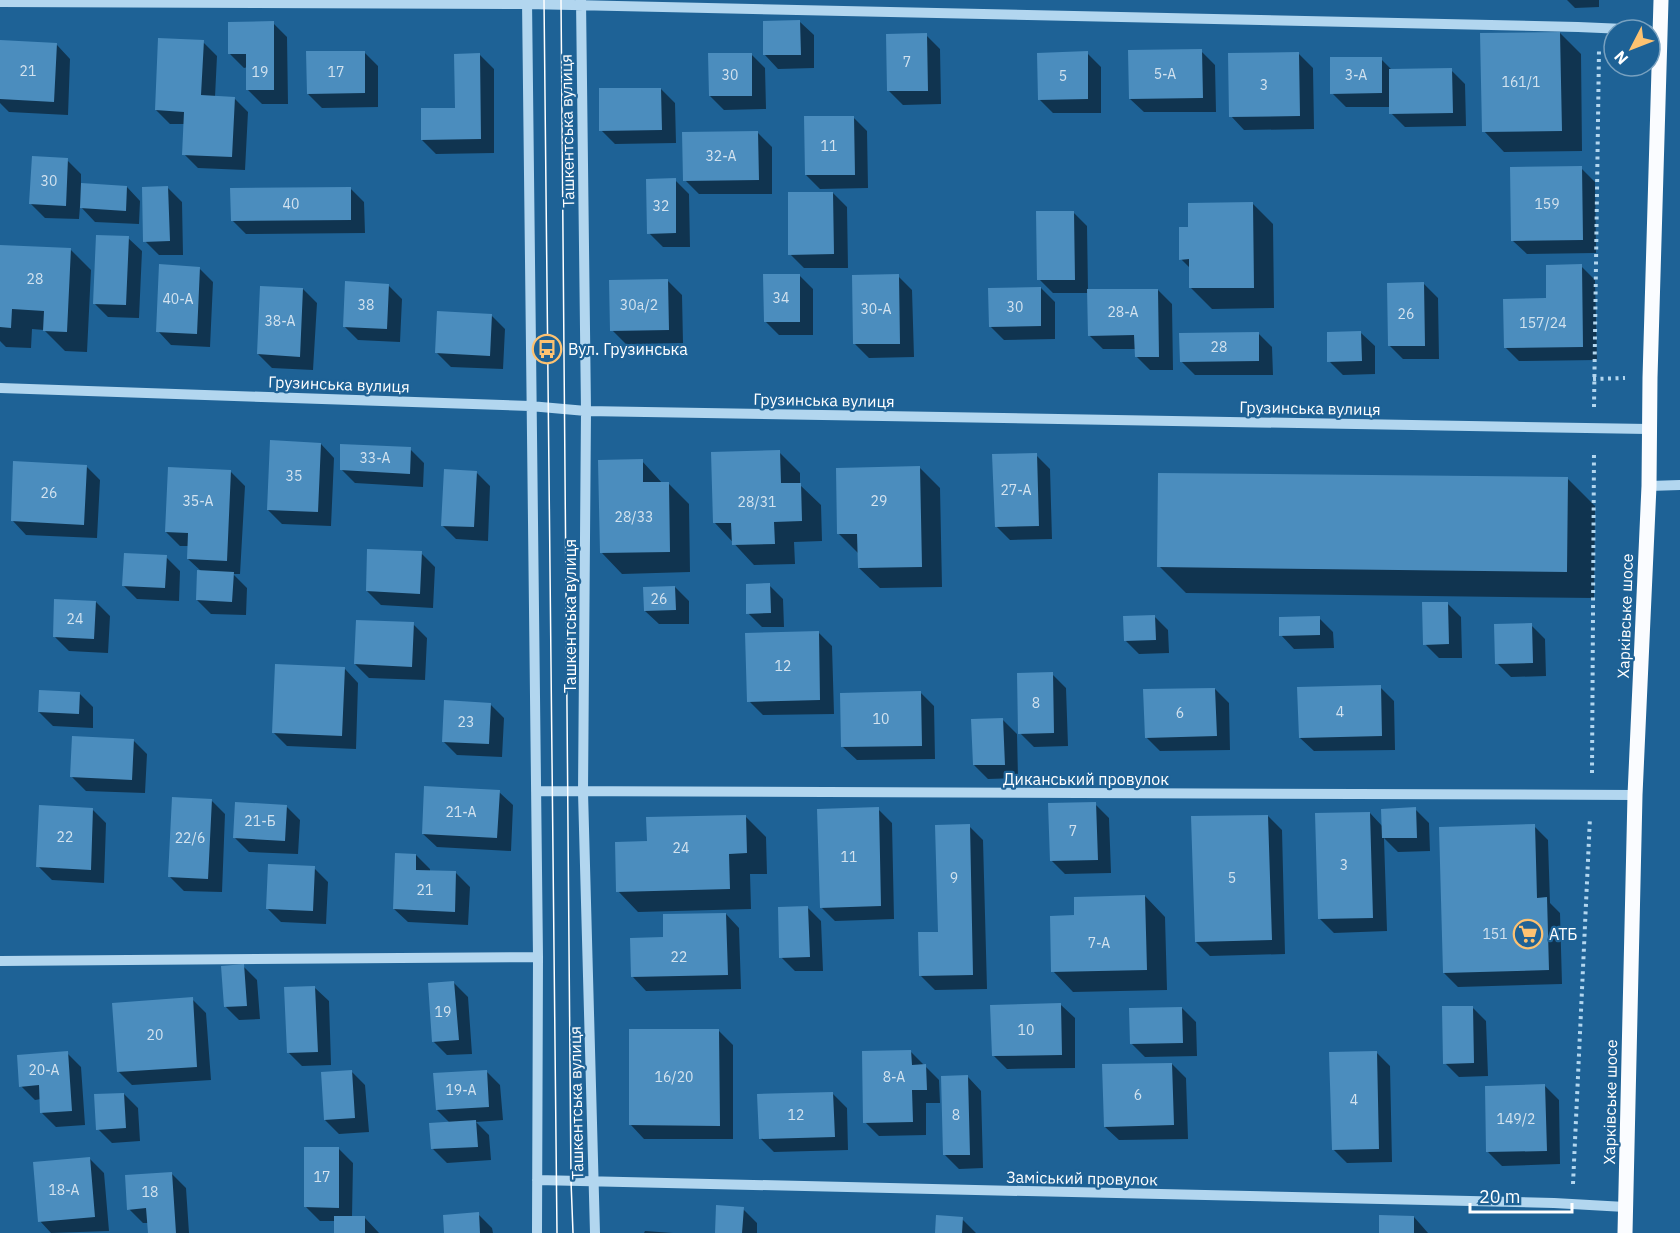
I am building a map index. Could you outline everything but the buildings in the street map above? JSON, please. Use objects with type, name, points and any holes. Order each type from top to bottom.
[{"type":"main road","name":"Харківське шосе","points":[[1656,18],[1661,0]]},
{"type":"main road","name":"Харківське шосе","points":[[1625,1233],[1635,795],[1649,486],[1652,78]]},
{"type":"street","points":[[0,2],[581,2],[1602,27]]},
{"type":"street","points":[[527,2],[538,957],[537,1233]]},
{"type":"street","name":"Ташкентська вулиця","points":[[581,2],[586,411],[584,792],[595,1233]]},
{"type":"street","name":"Грузинська вулиця","points":[[0,388],[530,406],[586,411],[1648,429]]},
{"type":"street","points":[[1649,486],[1680,485]]},
{"type":"street","name":"Диканський провулок","points":[[536,791],[1635,795]]},
{"type":"street","points":[[0,961],[538,957]]},
{"type":"street","name":"Заміський провулок","points":[[537,1180],[1625,1207]]},
{"type":"path","points":[[1572,1204],[1591,795],[1593,355],[1599,27]]},
{"type":"tram line","points":[[544,0],[557,1233]]},
{"type":"tram line","points":[[561,0],[573,1233]]},
{"type":"place","name":"Вул. Грузинська","points":[[547,349]]},
{"type":"place","name":"АТБ","points":[[1528,934]]}]
